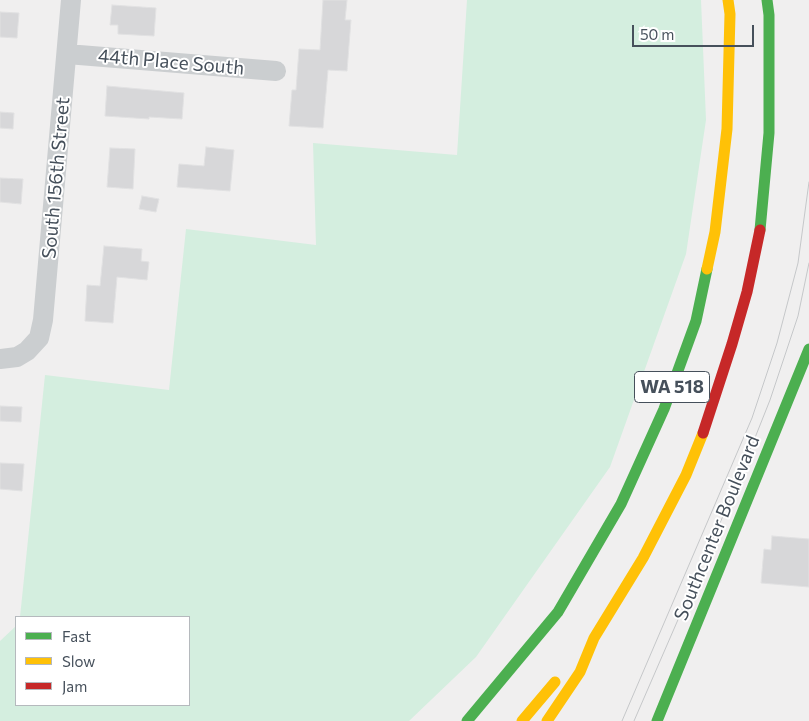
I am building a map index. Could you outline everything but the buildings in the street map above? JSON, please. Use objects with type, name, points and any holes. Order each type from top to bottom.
[{"type":"main road","name":"WA 518","points":[[467,721],[558,612],[621,504],[668,400],[696,321],[715,232],[727,130],[730,14],[728,0]]},
{"type":"main road","name":"WA 518","points":[[522,721],[594,638],[643,558],[686,475],[708,419],[747,292],[761,222],[769,133],[769,15],[767,0]]},
{"type":"main road","name":"Southcenter Boulevard","points":[[657,721],[809,349]]},
{"type":"main road","points":[[547,721],[580,672],[594,638]]},
{"type":"street","name":"South 156th Street","points":[[0,359],[17,357],[27,351],[39,338],[43,320],[71,0]]},
{"type":"street","name":"44th Place South","points":[[67,54],[276,71]]},
{"type":"green space","points":[[467,0],[701,0],[706,120],[686,254],[610,467],[476,657],[409,721],[0,721],[0,641],[15,627],[15,706],[190,706],[190,616],[20,616],[45,375],[169,390],[186,229],[316,245],[313,143],[457,155]]},
{"type":"tram line","points":[[622,721],[752,418],[777,343],[798,263],[809,182]]},
{"type":"tram line","points":[[634,721],[733,493],[770,400],[798,316],[809,263]]},
{"type":"traffic: fast","points":[[760,230],[769,133],[769,15],[767,0]]},
{"type":"traffic: fast","points":[[467,721],[558,612],[621,504],[664,409],[696,321],[707,269]]},
{"type":"traffic: fast","points":[[657,721],[809,349]]},
{"type":"traffic: slow","points":[[707,269],[715,232],[727,129],[730,14],[728,0]]},
{"type":"traffic: slow","points":[[547,721],[580,672],[594,638],[643,558],[686,475],[703,433]]},
{"type":"traffic: slow","points":[[522,721],[555,682]]},
{"type":"traffic: jam","points":[[703,433],[747,292],[760,230]]}]
